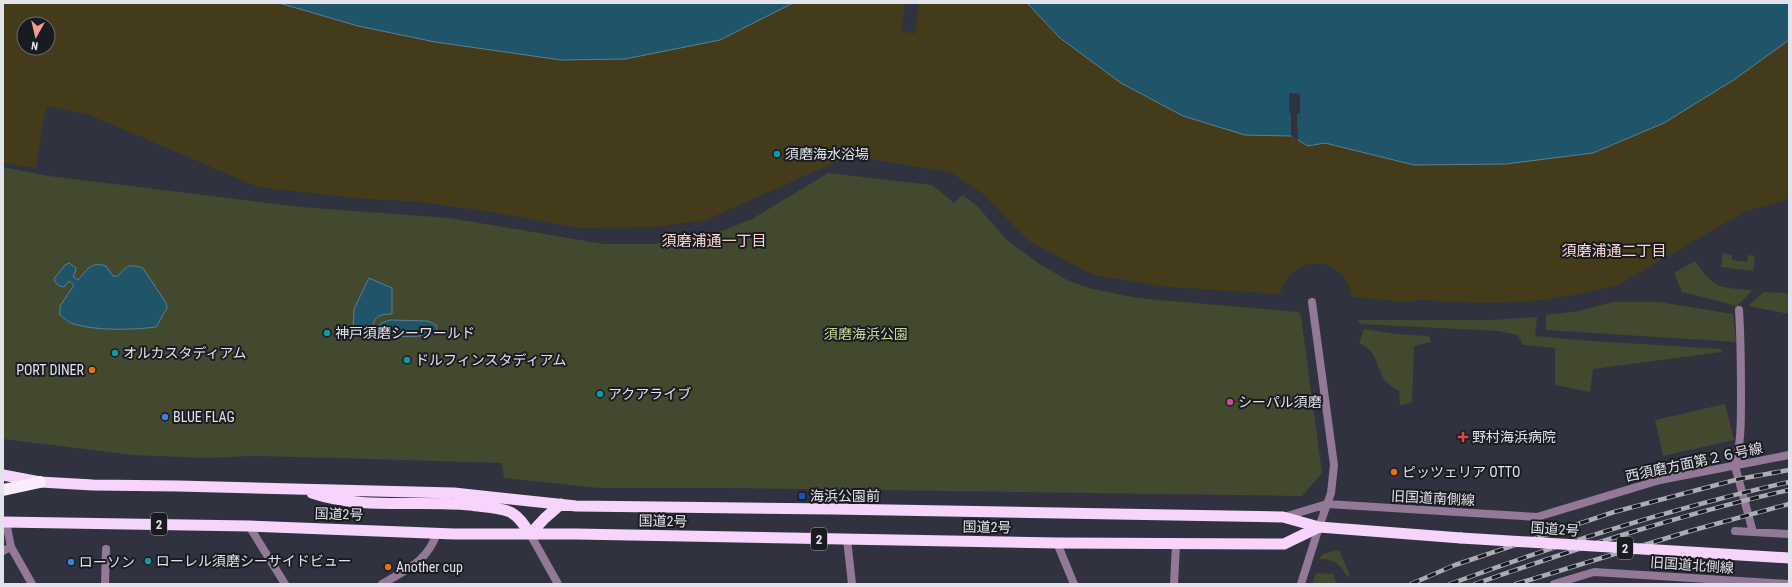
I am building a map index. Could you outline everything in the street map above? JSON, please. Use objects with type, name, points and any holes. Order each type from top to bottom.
[{"type":"highway","name":"国道2号","points":[[3,474],[40,482],[92,486],[454,493],[576,506],[1283,517],[1319,527],[1461,538],[1789,558]]},
{"type":"highway","points":[[3,490],[40,482]]},
{"type":"highway","name":"2","points":[[299,489],[328,499],[358,502],[454,504],[510,512],[521,521],[530,534]]},
{"type":"highway","points":[[530,534],[544,518],[561,504]]},
{"type":"highway","name":"国道2号","points":[[5,522],[249,526],[437,533],[1176,544],[1284,544],[1319,527]]},
{"type":"street","points":[[1301,584],[1331,493],[1334,465],[1312,302]]},
{"type":"street","points":[[1739,310],[1742,346],[1739,451],[1735,466],[1753,532]]},
{"type":"street","name":"西須磨方面第２６号線","points":[[1537,517],[1660,480],[1789,455]]},
{"type":"street","points":[[1283,517],[1327,504]]},
{"type":"street","name":"旧国道南側線","points":[[1327,504],[1537,517]]},
{"type":"street","points":[[5,522],[7,549],[32,584]]},
{"type":"street","points":[[249,526],[285,584]]},
{"type":"street","points":[[1736,531],[1789,534]]},
{"type":"street","points":[[382,584],[418,562],[427,554],[437,533]]},
{"type":"street","points":[[530,534],[558,584]]},
{"type":"street","points":[[847,539],[852,584]]},
{"type":"street","points":[[1057,543],[1074,584]]},
{"type":"street","points":[[1174,584],[1176,544]]},
{"type":"street","points":[[105,584],[106,549]]},
{"type":"street","name":"旧国道北側線","points":[[1554,584],[1594,572],[1789,584]]},
{"type":"green space","name":"須磨海浜公園","points":[[3,167],[49,176],[300,207],[450,218],[603,244],[654,244],[722,231],[752,219],[828,173],[932,185],[954,203],[963,195],[978,207],[1007,240],[1038,263],[1065,279],[1088,288],[1137,298],[1298,312],[1301,316],[1322,473],[1302,496],[731,488],[599,488],[504,478],[502,463],[251,456],[207,458],[133,455],[3,439]]},
{"type":"green space","points":[[1723,253],[1732,255],[1732,260],[1747,262],[1748,255],[1755,256],[1753,271],[1721,267]]},
{"type":"green space","points":[[1695,261],[1707,277],[1719,285],[1733,289],[1753,290],[1737,306],[1682,292],[1674,273]]},
{"type":"green space","points":[[1764,292],[1789,293],[1789,314],[1748,306]]},
{"type":"green space","points":[[1612,302],[1659,302],[1733,314],[1736,342],[1546,330],[1546,315],[1579,311]]},
{"type":"green space","points":[[1537,317],[1535,336],[1721,349],[1722,352],[1593,369],[1590,392],[1555,385],[1555,348],[1523,345],[1518,335],[1498,331],[1361,324],[1358,320],[1493,320]]},
{"type":"green space","points":[[1364,329],[1395,334],[1429,336],[1431,342],[1414,346],[1412,403],[1400,405],[1399,391],[1385,381],[1373,354],[1370,350],[1359,343]]},
{"type":"green space","points":[[1725,404],[1734,440],[1663,456],[1655,420]]},
{"type":"green space","points":[[1339,550],[1350,575],[1347,577],[1336,563],[1319,559],[1323,554]]},
{"type":"green space","points":[[1316,573],[1333,574],[1337,584],[1312,584]]},
{"type":"sand","name":"須磨海水浴場","points":[[3,3],[279,3],[358,26],[435,42],[561,60],[625,59],[786,7],[793,3],[905,3],[901,31],[915,34],[919,3],[1027,3],[1060,38],[1245,135],[1291,136],[1308,146],[1325,143],[1414,165],[1506,164],[1593,153],[1664,123],[1735,79],[1789,40],[1789,199],[1744,212],[1618,285],[1580,294],[1544,300],[1485,303],[1419,300],[1409,302],[1352,297],[1347,283],[1339,272],[1329,266],[1318,264],[1306,265],[1295,271],[1286,280],[1280,294],[1170,287],[1093,275],[1029,241],[983,194],[950,172],[850,156],[706,220],[654,227],[579,228],[491,212],[420,202],[355,198],[258,187],[90,115],[47,106],[36,168],[3,163]]},
{"type":"water","points":[[279,3],[793,3],[720,40],[625,59],[561,60],[435,42],[358,26]]},
{"type":"water","points":[[1027,3],[1789,3],[1789,40],[1735,79],[1664,123],[1593,153],[1506,164],[1414,165],[1325,143],[1308,146],[1291,136],[1245,135],[1183,116],[1121,83],[1060,38]]},
{"type":"water","points":[[69,263],[76,268],[73,276],[78,280],[90,267],[97,265],[106,266],[113,276],[118,276],[129,266],[143,268],[166,303],[167,308],[156,327],[136,329],[93,328],[72,323],[60,315],[60,306],[74,285],[69,281],[64,287],[57,284],[54,279],[65,265]]},
{"type":"water","points":[[369,278],[392,288],[392,314],[383,315],[377,318],[371,334],[355,333],[353,331],[354,309]]},
{"type":"water","points":[[390,320],[428,321],[436,325],[438,333],[407,337],[376,332],[379,325]]},
{"type":"pier","points":[[1289,93],[1300,94],[1300,113],[1297,114],[1298,141],[1291,136]]},
{"type":"railway","points":[[1411,584],[1455,565],[1614,512],[1739,479],[1789,470]]},
{"type":"railway","points":[[1450,584],[1534,554],[1618,527],[1703,503],[1789,482]]},
{"type":"railway","points":[[1475,584],[1630,532],[1749,499],[1789,490]]},
{"type":"railway","points":[[1516,584],[1690,531],[1789,504]]},
{"type":"place","name":"須磨海水浴場","points":[[777,154]]},
{"type":"place","name":"神戸須磨シーワールド","points":[[327,333]]},
{"type":"place","name":"オルカスタディアム","points":[[115,353]]},
{"type":"place","name":"ドルフィンスタディアム","points":[[407,360]]},
{"type":"place","name":"PORT DINER","points":[[92,370]]},
{"type":"place","name":"アクアライブ","points":[[600,394]]},
{"type":"place","name":"シーパル須磨","points":[[1230,402]]},
{"type":"place","name":"BLUE FLAG","points":[[165,417]]},
{"type":"place","name":"野村海浜病院","points":[[1463,437]]},
{"type":"place","name":"ピッツェリア OTTO","points":[[1394,472]]},
{"type":"place","name":"海浜公園前","points":[[802,496]]},
{"type":"place","name":"ローレル須磨シーサイドビュー","points":[[148,561]]},
{"type":"place","name":"ローソン","points":[[71,562]]},
{"type":"place","name":"Another cup","points":[[388,567]]},
{"type":"district","name":"須磨浦通一丁目","points":[[714,241]]},
{"type":"district","name":"須磨浦通二丁目","points":[[1614,251]]}]
